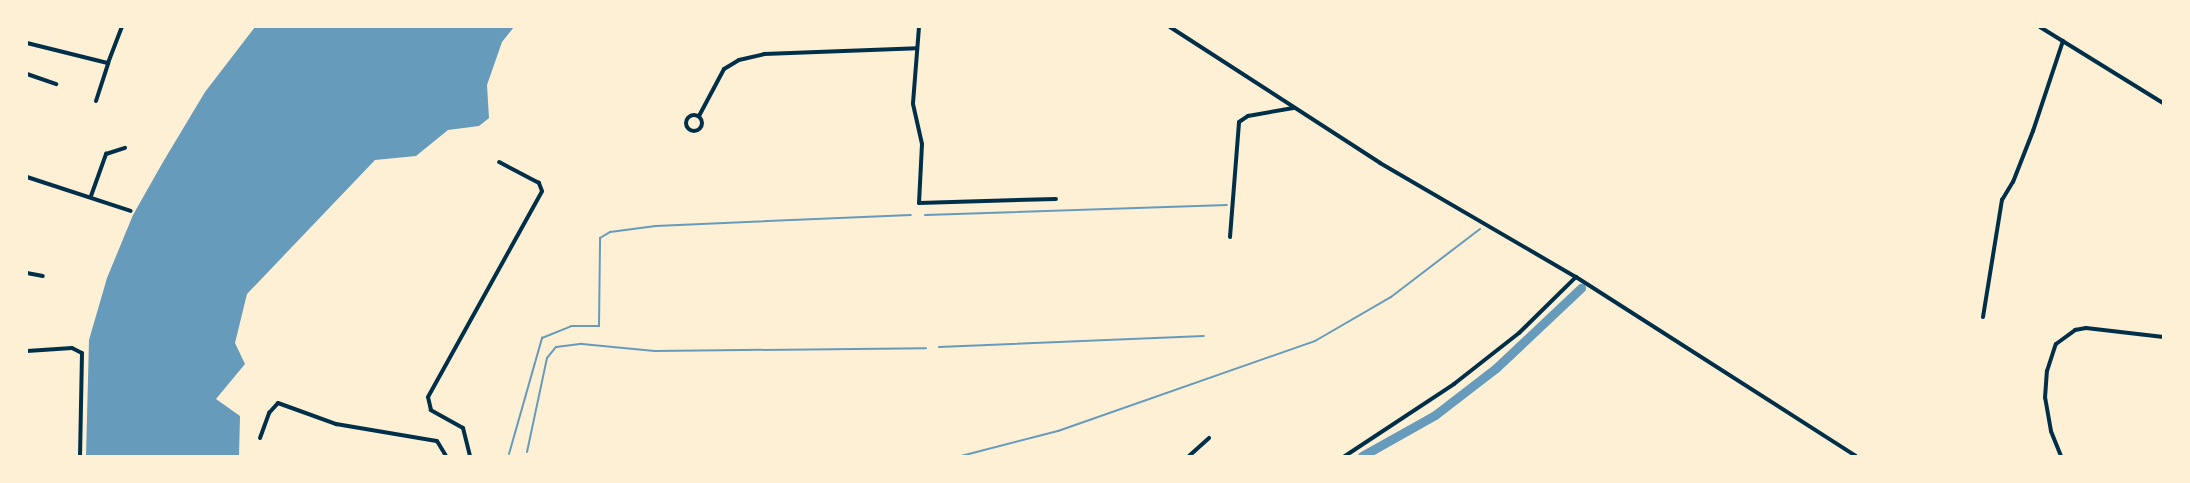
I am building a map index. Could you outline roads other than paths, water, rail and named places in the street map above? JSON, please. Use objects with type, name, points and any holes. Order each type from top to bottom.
[{"type":"street","points":[[96,101],[122,27]]},
{"type":"street","points":[[919,27],[913,104],[922,144],[920,204],[1056,199]]},
{"type":"street","points":[[1170,27],[1380,163],[1576,277],[1856,456]]},
{"type":"street","points":[[2040,27],[2163,103]]},
{"type":"street","points":[[1983,317],[2002,200],[2025,153],[2063,41]]},
{"type":"street","points":[[27,43],[108,63]]},
{"type":"street","points":[[699,116],[703,124],[691,131],[686,120],[699,116],[724,69],[739,60],[764,54],[917,48]]},
{"type":"street","points":[[27,74],[56,84]]},
{"type":"street","points":[[1230,237],[1239,122],[1248,116],[1294,108]]},
{"type":"street","points":[[91,196],[106,154],[125,148]]},
{"type":"street","points":[[470,456],[463,428],[431,410],[428,397],[542,191],[539,183],[499,162]]},
{"type":"street","points":[[27,177],[91,196],[130,211]]},
{"type":"street","points":[[27,273],[43,276]]},
{"type":"street","points":[[1345,456],[1454,384],[1519,333],[1576,277]]},
{"type":"street","points":[[2061,456],[2050,431],[2045,398],[2047,371],[2056,344],[2074,330],[2086,328],[2163,337]]},
{"type":"street","points":[[27,351],[72,348],[82,353],[80,456]]},
{"type":"street","points":[[260,438],[269,413],[278,403],[336,423],[437,441],[446,456]]},
{"type":"street","points":[[1189,456],[1209,438]]},
{"type":"water","points":[[255,27],[514,27],[502,42],[487,85],[489,118],[479,126],[448,130],[416,156],[375,160],[247,294],[235,343],[245,364],[216,399],[240,416],[239,456],[86,456],[89,340],[107,278],[133,215],[163,162],[205,92]]},
{"type":"waterway","points":[[925,215],[1227,205]]},
{"type":"waterway","points":[[509,454],[542,338],[571,326],[599,326],[600,238],[610,232],[656,226],[911,215]]},
{"type":"waterway","points":[[961,456],[1058,431],[1315,341],[1391,297],[1480,229]]},
{"type":"waterway","points":[[1362,456],[1435,415],[1496,368],[1581,288]]},
{"type":"waterway","points":[[939,347],[1204,336]]},
{"type":"waterway","points":[[527,452],[547,358],[556,347],[582,344],[655,351],[926,348]]}]
